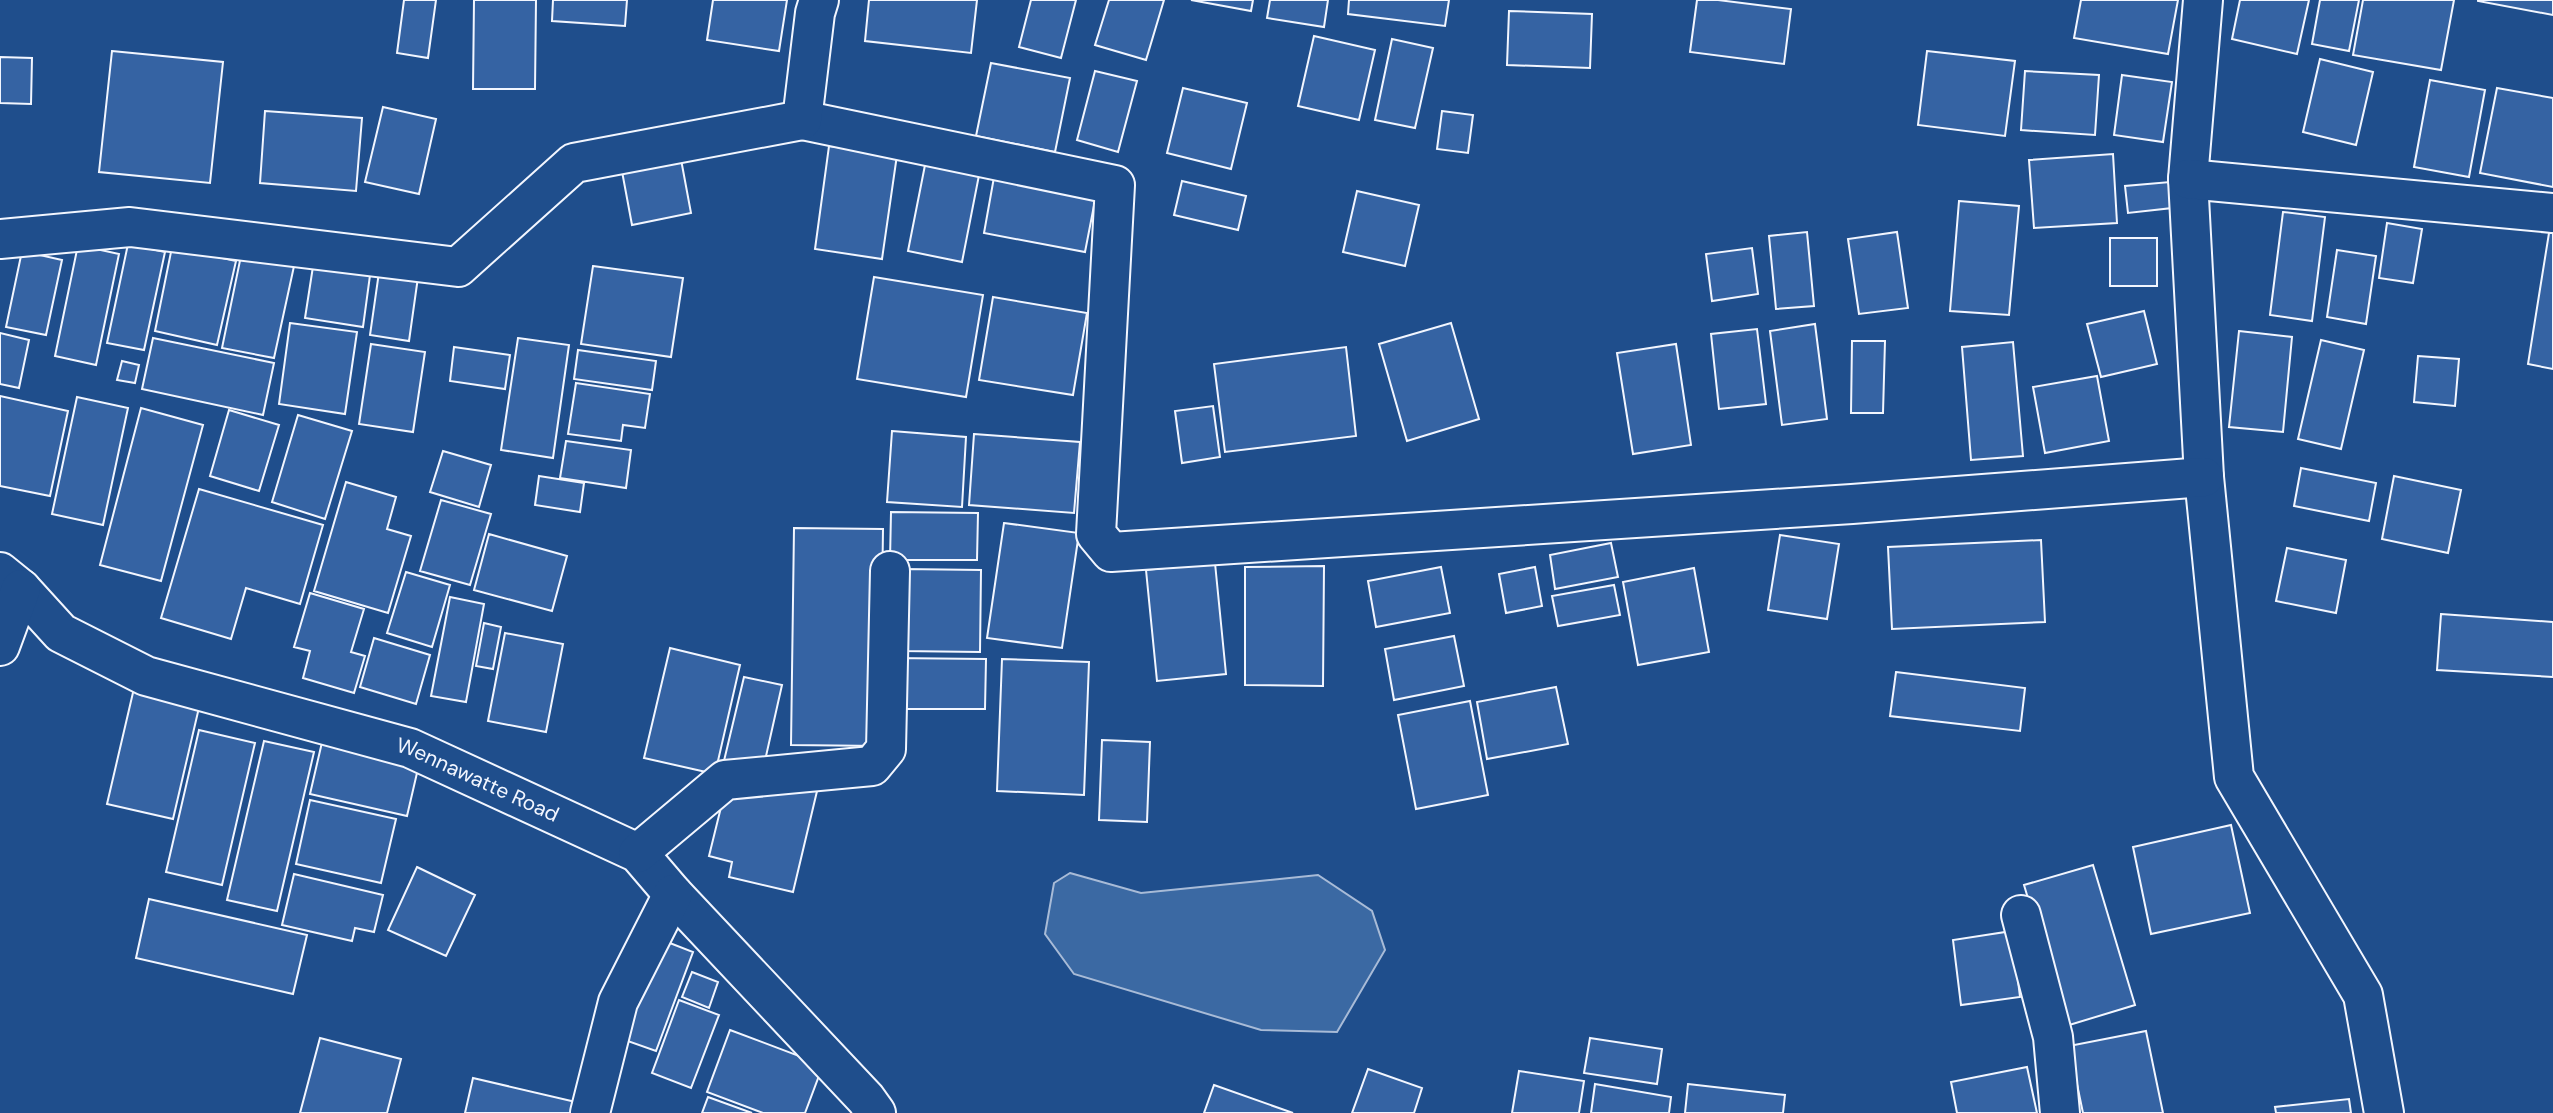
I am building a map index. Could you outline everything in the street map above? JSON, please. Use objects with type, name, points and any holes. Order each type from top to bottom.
[{"type":"street","points":[[803,120],[815,13],[819,0]]},
{"type":"street","points":[[2203,0],[2188,179],[2204,477],[2234,777],[2363,995],[2384,1113]]},
{"type":"street","points":[[0,239],[130,227],[458,267],[575,163],[803,120],[1115,185],[1096,534],[1111,552],[1825,506],[2204,477]]},
{"type":"street","points":[[2188,179],[2553,213]]},
{"type":"street","points":[[638,853],[725,780],[872,766],[886,749],[890,572]]},
{"type":"street","points":[[0,646],[10,580]]},
{"type":"street","name":"Wennawatte Road","points":[[10,580],[61,633],[146,676],[410,748],[638,853],[876,1113]]},
{"type":"street","points":[[590,1113],[618,1002],[673,894]]},
{"type":"street","points":[[2021,915],[2053,1037],[2060,1113]]},
{"type":"water","points":[[1070,873],[1141,893],[1318,875],[1372,911],[1385,950],[1337,1032],[1261,1030],[1074,974],[1045,934],[1054,883]]},
{"type":"building","points":[[404,0],[436,0],[428,58],[397,53]]},
{"type":"building","points":[[474,0],[536,0],[535,89],[473,89]]},
{"type":"building","points":[[553,0],[627,0],[625,26],[552,21]]},
{"type":"building","points":[[713,0],[787,0],[779,51],[707,40]]},
{"type":"building","points":[[869,0],[977,0],[971,53],[865,41]]},
{"type":"building","points":[[1031,0],[1076,0],[1061,58],[1019,47]]},
{"type":"building","points":[[1109,0],[1164,0],[1146,60],[1095,45]]},
{"type":"building","points":[[1191,0],[1253,0],[1251,11]]},
{"type":"building","points":[[1270,0],[1328,0],[1324,27],[1267,18]]},
{"type":"building","points":[[1349,0],[1449,0],[1445,26],[1348,14]]},
{"type":"building","points":[[1697,0],[1791,9],[1784,64],[1690,52]]},
{"type":"building","points":[[2081,0],[2178,0],[2168,54],[2074,38]]},
{"type":"building","points":[[2240,0],[2309,0],[2297,54],[2232,39]]},
{"type":"building","points":[[2320,0],[2359,0],[2349,51],[2312,44]]},
{"type":"building","points":[[2363,0],[2454,0],[2441,70],[2353,55]]},
{"type":"building","points":[[2553,0],[2553,15],[2478,1]]},
{"type":"building","points":[[1509,11],[1592,14],[1590,68],[1507,65]]},
{"type":"building","points":[[1314,36],[1375,50],[1359,120],[1298,106]]},
{"type":"building","points":[[1392,39],[1433,48],[1415,128],[1375,120]]},
{"type":"building","points":[[112,51],[223,62],[210,183],[99,172]]},
{"type":"building","points":[[1927,51],[2015,61],[2005,136],[1918,125]]},
{"type":"building","points":[[0,57],[32,58],[31,104],[0,103]]},
{"type":"building","points":[[2320,59],[2373,72],[2356,145],[2303,132]]},
{"type":"building","points":[[991,63],[1070,78],[1055,152],[976,136]]},
{"type":"building","points":[[1095,71],[1137,81],[1118,152],[1077,140]]},
{"type":"building","points":[[2025,71],[2099,75],[2095,135],[2021,130]]},
{"type":"building","points":[[2122,75],[2172,82],[2163,142],[2114,135]]},
{"type":"building","points":[[2430,80],[2485,90],[2469,177],[2414,167]]},
{"type":"building","points":[[1183,88],[1247,103],[1231,169],[1167,153]]},
{"type":"building","points":[[2497,88],[2553,98],[2553,187],[2480,173]]},
{"type":"building","points":[[383,107],[436,119],[419,194],[365,182]]},
{"type":"building","points":[[265,111],[362,118],[356,191],[260,183]]},
{"type":"building","points":[[1442,111],[1473,115],[1468,153],[1437,149]]},
{"type":"building","points":[[829,146],[897,155],[882,259],[815,249]]},
{"type":"building","points":[[680,154],[691,213],[632,225],[621,166]]},
{"type":"building","points":[[2113,154],[2117,223],[2034,228],[2029,160]]},
{"type":"building","points":[[927,155],[981,165],[962,262],[908,251]]},
{"type":"building","points":[[996,166],[1098,185],[1085,252],[984,233]]},
{"type":"building","points":[[1182,181],[1246,196],[1238,230],[1174,215]]},
{"type":"building","points":[[2170,182],[2172,208],[2128,213],[2125,186]]},
{"type":"building","points":[[1357,191],[1419,205],[1405,266],[1343,252]]},
{"type":"building","points":[[1959,201],[2019,206],[2009,315],[1950,311]]},
{"type":"building","points":[[2283,212],[2325,217],[2312,321],[2270,315]]},
{"type":"building","points":[[2387,223],[2422,229],[2413,283],[2379,278]]},
{"type":"building","points":[[1807,232],[1814,306],[1776,309],[1769,236]]},
{"type":"building","points":[[1897,232],[1908,308],[1859,314],[1848,239]]},
{"type":"building","points":[[2549,233],[2553,233],[2553,369],[2528,364]]},
{"type":"building","points":[[2110,238],[2157,238],[2157,286],[2110,286]]},
{"type":"building","points":[[128,244],[165,252],[144,350],[107,343]]},
{"type":"building","points":[[78,245],[119,254],[96,365],[55,356]]},
{"type":"building","points":[[243,246],[296,257],[274,358],[222,348]]},
{"type":"building","points":[[172,247],[236,261],[217,345],[155,331]]},
{"type":"building","points":[[1752,248],[1758,294],[1712,301],[1706,254]]},
{"type":"building","points":[[2337,250],[2376,256],[2366,324],[2327,317]]},
{"type":"building","points":[[22,251],[62,260],[46,335],[6,327]]},
{"type":"building","points":[[314,260],[371,268],[363,327],[305,318]]},
{"type":"building","points":[[380,265],[419,270],[409,341],[370,335]]},
{"type":"building","points":[[593,266],[683,278],[671,357],[581,344]]},
{"type":"building","points":[[874,277],[983,295],[966,397],[857,379]]},
{"type":"building","points":[[993,297],[1087,313],[1073,395],[979,380]]},
{"type":"building","points":[[2144,311],[2157,364],[2101,377],[2087,324]]},
{"type":"building","points":[[290,323],[357,332],[345,414],[279,404]]},
{"type":"building","points":[[1451,323],[1479,419],[1407,441],[1379,344]]},
{"type":"building","points":[[1815,324],[1827,419],[1782,425],[1770,331]]},
{"type":"building","points":[[1757,329],[1766,404],[1719,409],[1711,334]]},
{"type":"building","points":[[2239,331],[2292,337],[2283,432],[2229,427]]},
{"type":"building","points":[[0,333],[29,340],[19,388],[0,384]]},
{"type":"building","points":[[153,338],[274,363],[263,415],[142,389]]},
{"type":"building","points":[[518,338],[569,345],[553,458],[501,450]]},
{"type":"building","points":[[2321,340],[2364,350],[2341,449],[2298,439]]},
{"type":"building","points":[[1852,341],[1885,341],[1883,413],[1851,413]]},
{"type":"building","points":[[2013,342],[2023,456],[1971,460],[1962,347]]},
{"type":"building","points":[[371,344],[425,352],[413,432],[359,424]]},
{"type":"building","points":[[1676,344],[1691,445],[1633,454],[1617,353]]},
{"type":"building","points":[[454,347],[510,355],[505,389],[450,381]]},
{"type":"building","points":[[1346,347],[1356,436],[1225,452],[1214,364]]},
{"type":"building","points":[[578,350],[656,361],[652,390],[574,379]]},
{"type":"building","points":[[2418,356],[2459,359],[2455,406],[2414,402]]},
{"type":"building","points":[[122,361],[139,365],[135,383],[117,380]]},
{"type":"building","points":[[2097,376],[2109,441],[2045,453],[2033,387]]},
{"type":"building","points":[[576,383],[650,394],[645,428],[623,425],[621,441],[568,434]]},
{"type":"building","points":[[0,396],[68,411],[50,496],[0,486]]},
{"type":"building","points":[[77,397],[128,408],[103,525],[52,514]]},
{"type":"building","points":[[1213,406],[1220,457],[1182,463],[1175,411]]},
{"type":"building","points":[[141,408],[203,425],[161,581],[100,565]]},
{"type":"building","points":[[229,410],[279,425],[259,491],[210,476]]},
{"type":"building","points":[[298,415],[352,431],[325,519],[272,502]]},
{"type":"building","points":[[892,431],[966,437],[962,507],[887,502]]},
{"type":"building","points":[[974,434],[1080,442],[1074,513],[969,505]]},
{"type":"building","points":[[566,441],[631,450],[626,488],[560,478]]},
{"type":"building","points":[[443,451],[491,465],[479,507],[430,492]]},
{"type":"building","points":[[2301,468],[2376,483],[2369,521],[2294,506]]},
{"type":"building","points":[[539,476],[584,483],[580,512],[535,505]]},
{"type":"building","points":[[2394,476],[2461,490],[2448,553],[2382,539]]},
{"type":"building","points":[[346,482],[396,497],[387,529],[411,536],[388,613],[314,591]]},
{"type":"building","points":[[199,489],[323,525],[300,604],[246,588],[231,639],[161,618]]},
{"type":"building","points":[[441,500],[491,514],[470,585],[420,571]]},
{"type":"building","points":[[891,512],[978,513],[977,560],[890,560]]},
{"type":"building","points":[[1004,523],[1079,533],[1062,648],[987,638]]},
{"type":"building","points":[[794,528],[883,529],[880,746],[791,745]]},
{"type":"building","points":[[489,534],[567,556],[552,611],[474,590]]},
{"type":"building","points":[[1780,535],[1839,544],[1827,619],[1768,610]]},
{"type":"building","points":[[2041,540],[2045,622],[1892,629],[1888,547]]},
{"type":"building","points":[[1611,543],[1618,577],[1555,589],[1550,555]]},
{"type":"building","points":[[2287,548],[2346,560],[2336,613],[2276,601]]},
{"type":"building","points":[[1215,563],[1226,674],[1157,681],[1146,570]]},
{"type":"building","points":[[1324,566],[1323,686],[1245,685],[1245,567]]},
{"type":"building","points":[[1441,567],[1450,613],[1376,627],[1368,581]]},
{"type":"building","points":[[1535,567],[1542,606],[1506,613],[1499,574]]},
{"type":"building","points":[[1694,568],[1709,652],[1638,665],[1623,582]]},
{"type":"building","points":[[903,569],[981,570],[980,652],[901,651]]},
{"type":"building","points":[[406,572],[450,585],[432,647],[387,633]]},
{"type":"building","points":[[1614,585],[1620,615],[1558,626],[1552,596]]},
{"type":"building","points":[[310,593],[364,609],[351,652],[365,656],[354,693],[303,678],[310,651],[294,647]]},
{"type":"building","points":[[450,597],[484,604],[466,702],[431,696]]},
{"type":"building","points":[[2441,614],[2553,622],[2553,677],[2437,670]]},
{"type":"building","points":[[484,623],[501,627],[493,669],[476,666]]},
{"type":"building","points":[[505,633],[563,644],[546,732],[488,721]]},
{"type":"building","points":[[1454,636],[1464,686],[1394,700],[1385,649]]},
{"type":"building","points":[[374,638],[430,655],[416,704],[360,687]]},
{"type":"building","points":[[670,648],[740,665],[715,774],[644,758]]},
{"type":"building","points":[[891,658],[986,659],[985,709],[890,709]]},
{"type":"building","points":[[1002,659],[1089,662],[1084,795],[997,791]]},
{"type":"building","points":[[1896,672],[2025,688],[2020,731],[1890,716]]},
{"type":"building","points":[[744,677],[782,685],[762,774],[723,765]]},
{"type":"building","points":[[135,684],[201,699],[173,819],[107,804]]},
{"type":"building","points":[[1556,687],[1568,744],[1487,759],[1477,702]]},
{"type":"building","points":[[1470,701],[1488,795],[1416,809],[1398,715]]},
{"type":"building","points":[[199,730],[255,743],[222,885],[166,872]]},
{"type":"building","points":[[323,738],[420,760],[407,816],[310,794]]},
{"type":"building","points":[[1102,740],[1150,742],[1147,822],[1099,820]]},
{"type":"building","points":[[264,741],[314,752],[277,911],[227,900]]},
{"type":"building","points":[[818,787],[793,892],[729,877],[732,862],[709,856],[724,795]]},
{"type":"building","points":[[310,800],[396,819],[381,883],[296,864]]},
{"type":"building","points":[[2231,825],[2250,913],[2151,934],[2133,847]]},
{"type":"building","points":[[2093,865],[2135,1005],[2066,1026],[2024,885]]},
{"type":"building","points":[[417,867],[475,895],[446,956],[388,930]]},
{"type":"building","points":[[294,874],[383,895],[374,932],[355,928],[352,941],[282,925]]},
{"type":"building","points":[[149,899],[307,935],[293,994],[136,958]]},
{"type":"building","points":[[2012,931],[2020,997],[1961,1005],[1953,940]]},
{"type":"building","points":[[657,938],[693,952],[656,1051],[619,1038]]},
{"type":"building","points":[[692,972],[718,982],[709,1008],[682,997]]},
{"type":"building","points":[[679,1000],[719,1015],[691,1088],[652,1073]]},
{"type":"building","points":[[730,1030],[823,1065],[805,1113],[763,1113],[707,1092]]},
{"type":"building","points":[[2146,1031],[2163,1113],[2083,1113],[2069,1046]]},
{"type":"building","points":[[320,1038],[401,1059],[387,1113],[300,1113]]},
{"type":"building","points":[[1590,1038],[1662,1049],[1657,1084],[1584,1073]]},
{"type":"building","points":[[2027,1067],[2037,1113],[1957,1113],[1951,1082]]},
{"type":"building","points":[[1368,1069],[1422,1088],[1414,1113],[1352,1113]]},
{"type":"building","points":[[1519,1071],[1584,1081],[1579,1113],[1512,1113]]},
{"type":"building","points":[[473,1078],[580,1103],[577,1113],[465,1113]]},
{"type":"building","points":[[1595,1084],[1671,1097],[1669,1113],[1591,1113]]},
{"type":"building","points":[[1688,1084],[1785,1095],[1783,1113],[1685,1113]]},
{"type":"building","points":[[1214,1085],[1293,1113],[1204,1113]]},
{"type":"building","points":[[708,1097],[752,1113],[702,1113]]},
{"type":"building","points":[[2349,1099],[2351,1113],[2276,1113],[2275,1107]]}]
